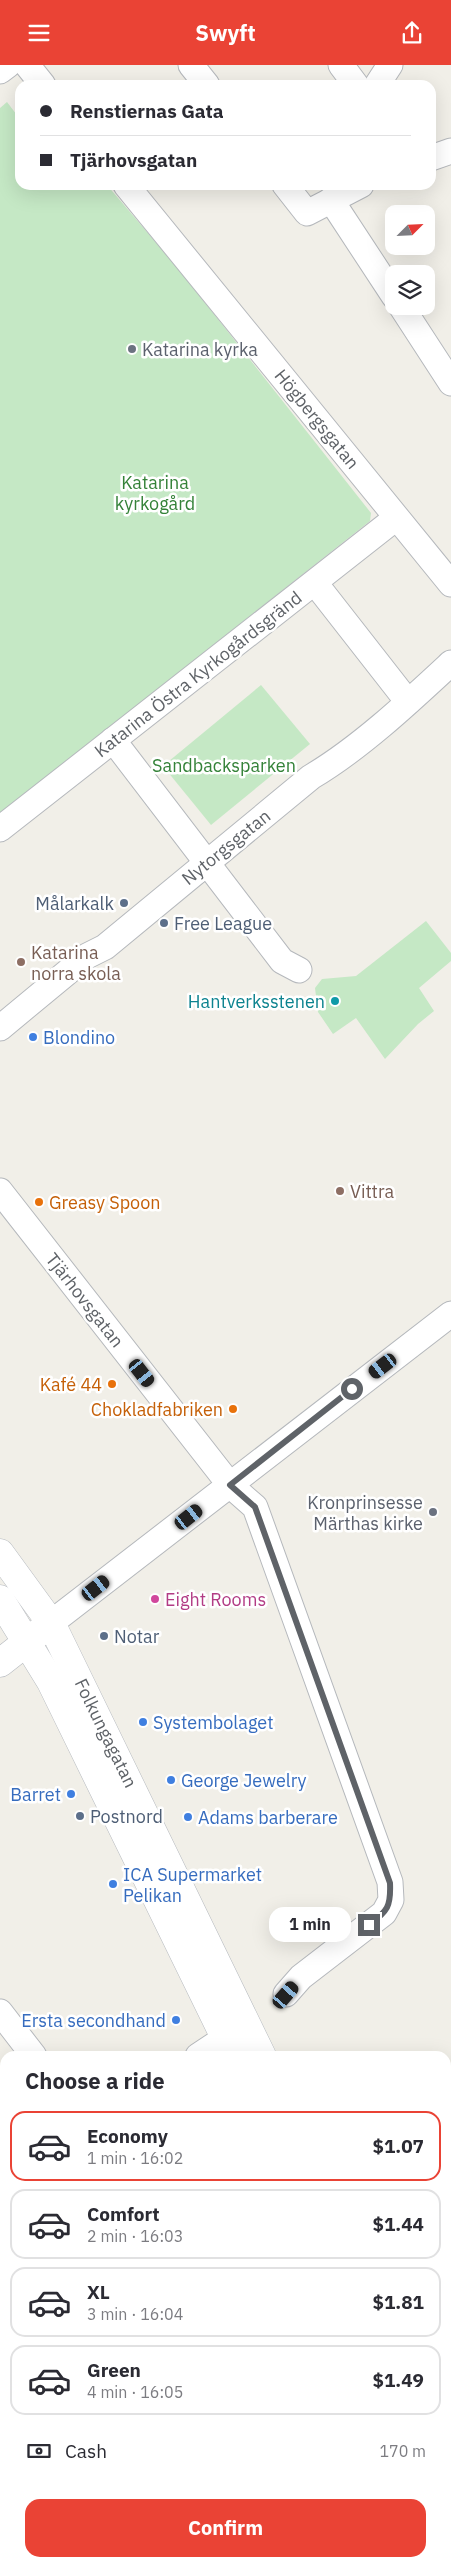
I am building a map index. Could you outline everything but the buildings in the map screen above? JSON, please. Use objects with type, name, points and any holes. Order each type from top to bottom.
[{"type":"street","points":[[0,71],[8,65]]},
{"type":"street","points":[[27,65],[40,80]]},
{"type":"street","points":[[191,65],[203,80]]},
{"type":"street","points":[[341,65],[352,80]]},
{"type":"street","points":[[380,80],[390,65]]},
{"type":"street","points":[[436,156],[451,151]]},
{"type":"street","name":"Högbergsgatan","points":[[130,190],[451,584]]},
{"type":"street","points":[[289,190],[308,213],[351,190]]},
{"type":"street","points":[[331,200],[385,282]]},
{"type":"street","points":[[407,315],[451,383]]},
{"type":"street","name":"Katarina Östra Kyrkogårdsgränd","points":[[0,829],[396,518]]},
{"type":"street","points":[[315,583],[408,702]]},
{"type":"street","name":"Nytorgsgatan","points":[[0,1028],[87,956],[105,947],[311,777],[327,768],[408,702],[451,663]]},
{"type":"street","points":[[113,740],[282,961],[299,970]]},
{"type":"street","name":"Tjärhovsgatan","points":[[0,1191],[230,1485],[255,1507],[390,1883],[391,1900],[384,1913],[300,1977],[286,1995]]},
{"type":"street","points":[[0,1663],[451,1314]]},
{"type":"street","name":"Folkungagatan","points":[[0,1553],[51,1623],[260,2051]]},
{"type":"street","name":"Folkungagatan","points":[[0,1599],[28,1641],[51,1682],[230,2047]]},
{"type":"street","points":[[0,2012],[30,2051]]},
{"type":"street","points":[[216,2051],[230,2047]]},
{"type":"green space","name":"Katarina kyrkogård","points":[[7,102],[15,112],[15,190],[111,190],[176,266],[371,513],[370,521],[0,814],[0,108]]},
{"type":"green space","name":"Sandbacksparken","points":[[261,685],[310,744],[211,825],[163,766]]},
{"type":"green space","points":[[426,921],[451,953],[451,961],[419,988],[434,1011],[418,1024],[385,1059],[356,1018],[333,1034],[318,1012],[315,988],[322,979],[356,976]]},
{"type":"place","name":"Katarina kyrka","points":[[132,349]]},
{"type":"place","name":"Målarkalk","points":[[124,903]]},
{"type":"place","name":"Free League","points":[[164,923]]},
{"type":"place","name":"Katarina norra skola","points":[[21,962]]},
{"type":"place","name":"Hantverksstenen","points":[[335,1001]]},
{"type":"place","name":"Blondino","points":[[33,1037]]},
{"type":"place","name":"Vittra","points":[[340,1191]]},
{"type":"place","name":"Greasy Spoon","points":[[39,1202]]},
{"type":"place","name":"Kafé 44","points":[[112,1384]]},
{"type":"place","name":"Chokladfabriken","points":[[233,1409]]},
{"type":"place","name":"Kronprinsesse Märthas kirke","points":[[433,1512]]},
{"type":"place","name":"Eight Rooms","points":[[155,1599]]},
{"type":"place","name":"Notar","points":[[104,1636]]},
{"type":"place","name":"Systembolaget","points":[[143,1722]]},
{"type":"place","name":"George Jewelry","points":[[171,1780]]},
{"type":"place","name":"Barret","points":[[71,1794]]},
{"type":"place","name":"Postnord","points":[[80,1816]]},
{"type":"place","name":"Adams barberare","points":[[188,1817]]},
{"type":"place","name":"ICA Supermarket Pelikan","points":[[113,1884]]},
{"type":"place","name":"Ersta secondhand","points":[[176,2020]]},
{"type":"route","points":[[352,1389],[230,1485],[255,1507],[390,1883],[391,1900],[384,1913],[369,1925]]}]
